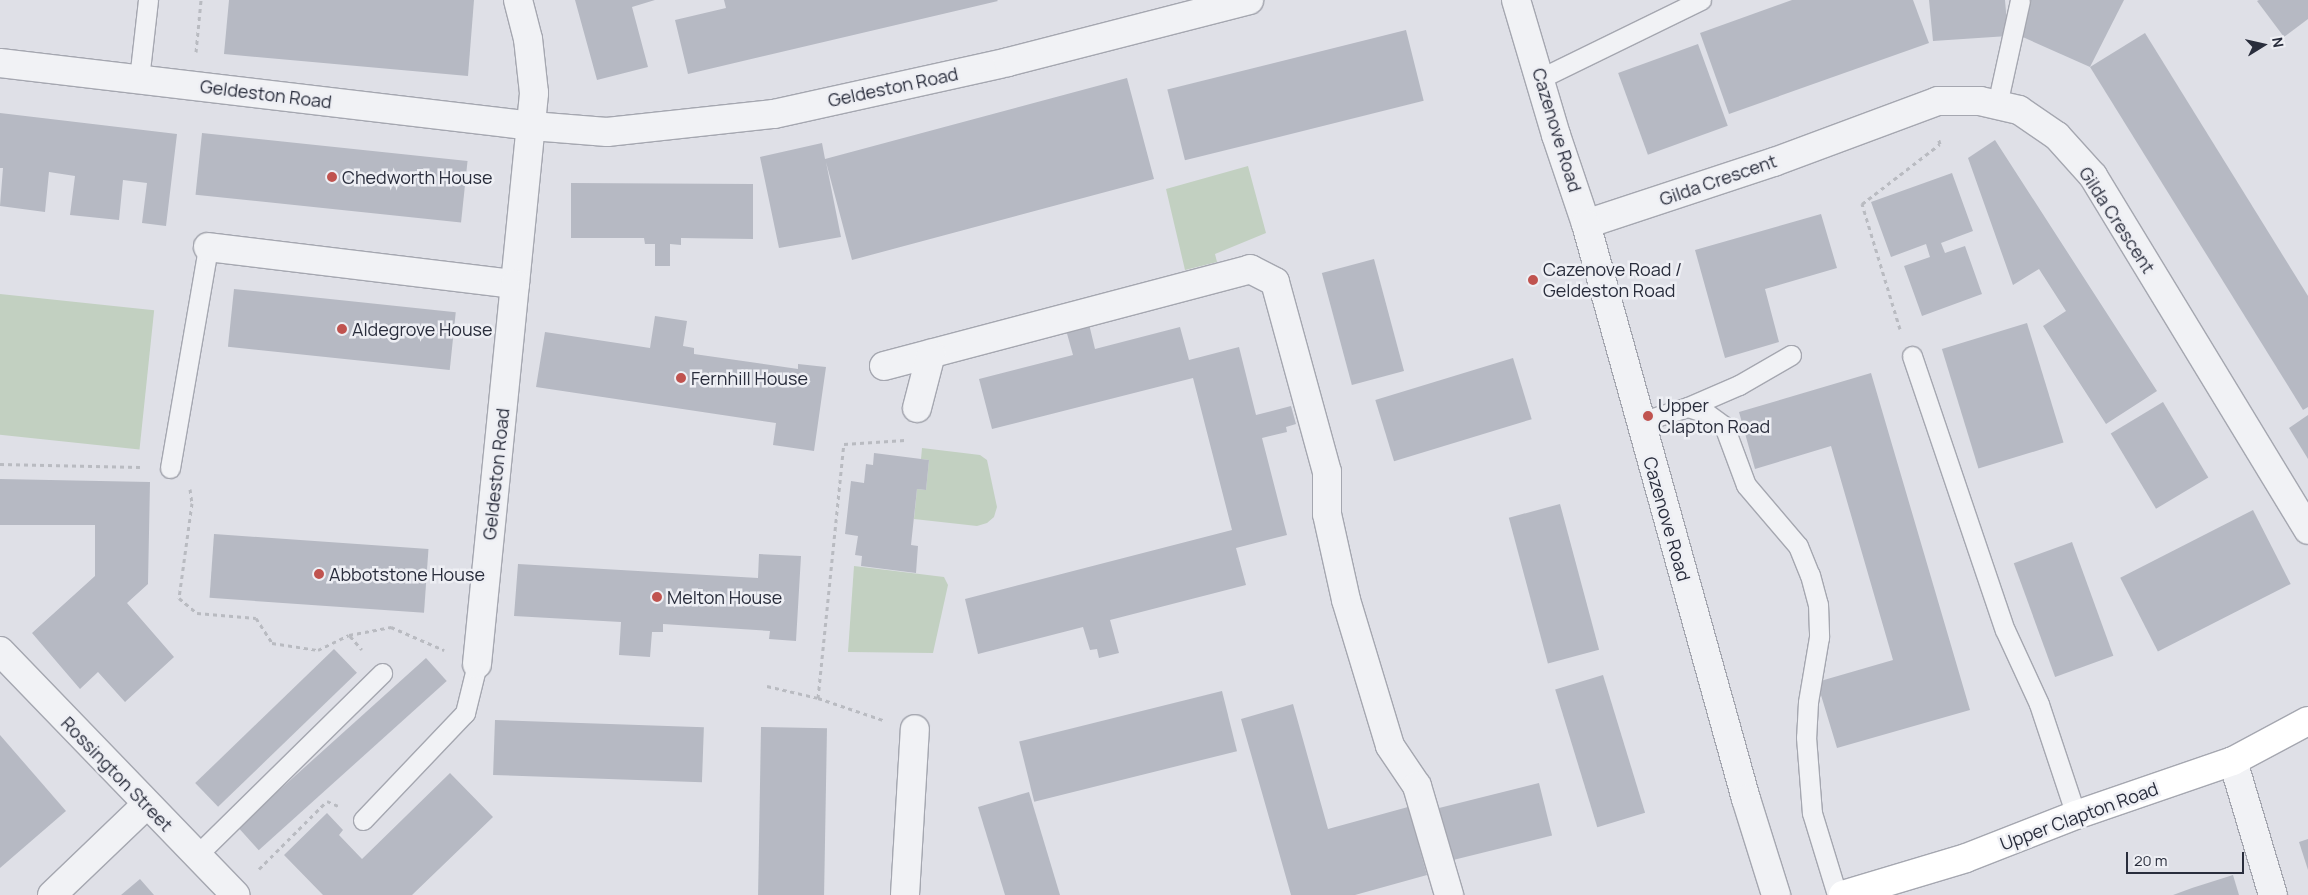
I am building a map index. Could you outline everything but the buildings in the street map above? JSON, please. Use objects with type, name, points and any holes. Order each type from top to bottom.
[{"type":"highway","name":"Upper Clapton Road","points":[[1843,895],[1966,858],[2076,815],[2233,761],[2308,721]]},
{"type":"street","points":[[518,0],[528,40],[534,93],[532,126]]},
{"type":"street","name":"Geldeston Road","points":[[0,62],[532,126],[607,132],[774,114],[1008,62],[1249,0]]},
{"type":"street","name":"Cazenove Road","points":[[1516,0],[1556,135],[1586,224],[1746,799],[1776,895]]},
{"type":"street","name":"Gilda Crescent","points":[[1586,224],[1774,162],[1938,101],[1980,101],[2019,110],[2057,136],[2093,176],[2308,530]]},
{"type":"street","name":"Geldeston Road","points":[[477,664],[532,126]]},
{"type":"street","points":[[208,247],[516,284]]},
{"type":"street","points":[[884,366],[1250,270],[1275,282],[1328,472],[1327,514],[1346,600],[1390,746],[1417,786],[1449,895]]},
{"type":"street","points":[[916,408],[931,354]]},
{"type":"street","name":"Rossington Street","points":[[0,651],[146,805],[235,894]]},
{"type":"street","points":[[905,895],[914,729]]},
{"type":"street","points":[[2233,761],[2273,895]]},
{"type":"street","points":[[52,895],[146,805]]},
{"type":"lane","points":[[139,79],[148,0]]},
{"type":"lane","points":[[1540,78],[1701,0]]},
{"type":"lane","points":[[1997,105],[2020,0]]},
{"type":"lane","points":[[170,468],[208,247]]},
{"type":"lane","points":[[1640,422],[1688,407],[1739,385],[1791,355]]},
{"type":"lane","points":[[1912,356],[2005,630],[2039,704],[2076,815]]},
{"type":"lane","points":[[1688,407],[1706,413],[1724,426],[1746,485],[1798,546],[1810,575],[1818,604],[1819,637],[1808,702],[1807,747],[1812,813],[1838,895]]},
{"type":"lane","points":[[363,820],[465,713],[477,664]]},
{"type":"lane","points":[[196,856],[382,673]]},
{"type":"path","points":[[193,85],[201,0]]},
{"type":"path","points":[[1912,356],[1897,322],[1862,204],[1940,144],[1928,105]]},
{"type":"path","points":[[818,698],[844,444],[904,441],[916,408]]},
{"type":"path","points":[[0,464],[170,468],[188,474],[192,503],[179,598],[197,613],[256,618],[272,643],[318,650],[349,635],[391,627],[477,664]]},
{"type":"path","points":[[767,686],[818,698],[914,729]]},
{"type":"path","points":[[235,894],[327,801],[363,820]]},
{"type":"green space","points":[[1248,166],[1266,233],[1215,254],[1217,262],[1185,270],[1166,189]]},
{"type":"green space","points":[[0,294],[154,310],[140,449],[0,435]]},
{"type":"green space","points":[[922,448],[980,455],[987,460],[997,507],[994,517],[987,523],[977,526],[914,519],[917,489],[926,490],[929,460],[921,459]]},
{"type":"green space","points":[[854,566],[944,577],[948,585],[933,653],[848,652]]},
{"type":"place","name":"Chedworth House","points":[[332,177]]},
{"type":"place","name":"Cazenove Road / Geldeston Road","points":[[1533,280]]},
{"type":"place","name":"Aldegrove House","points":[[342,329]]},
{"type":"place","name":"Fernhill House","points":[[681,378]]},
{"type":"place","name":"Upper Clapton Road","points":[[1648,416]]},
{"type":"place","name":"Abbotstone House","points":[[319,574]]},
{"type":"place","name":"Melton House","points":[[657,597]]}]
